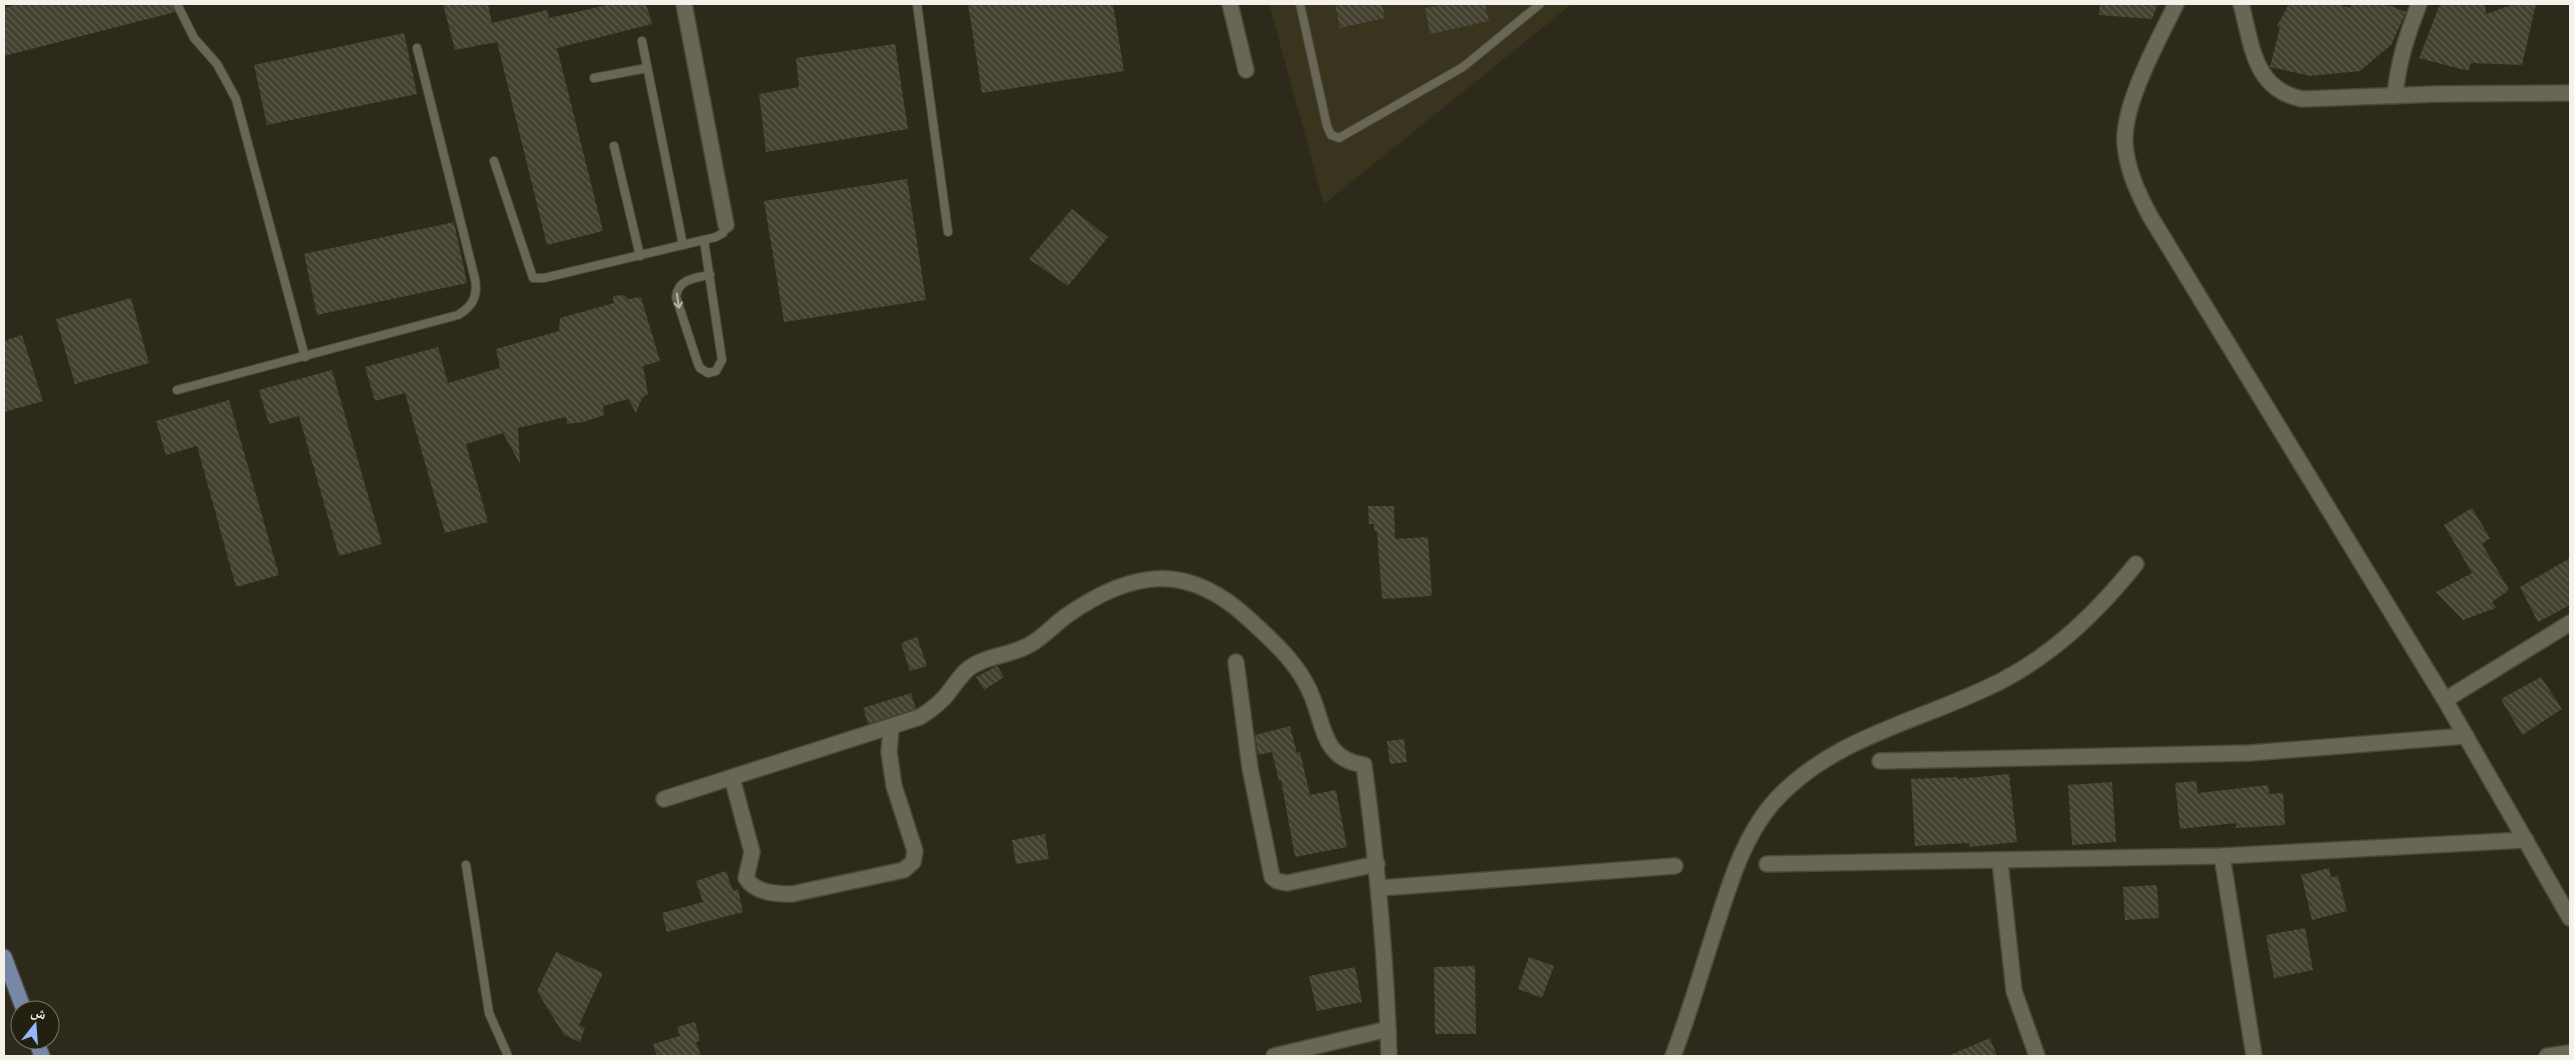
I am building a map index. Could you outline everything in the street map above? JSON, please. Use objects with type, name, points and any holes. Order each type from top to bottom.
[{"type":"main road","points":[[4,957],[20,1000]]},
{"type":"street","points":[[684,4],[726,225]]},
{"type":"street","points":[[1230,4],[1246,70]]},
{"type":"street","points":[[2176,4],[2151,57],[2128,115],[2125,142],[2129,169],[2137,191],[2150,216],[2445,700],[2570,918]]},
{"type":"street","points":[[2241,4],[2261,73],[2274,88],[2302,99],[2570,93]]},
{"type":"street","points":[[2395,96],[2398,63],[2403,44],[2419,4]]},
{"type":"street","points":[[1673,1056],[1734,872],[1750,838],[1771,805],[1797,779],[1824,758],[1857,741],[1970,696],[2004,679],[2044,654],[2076,630],[2136,564]]},
{"type":"street","points":[[664,799],[891,728],[920,717],[932,709],[960,677],[975,664],[1020,650],[1033,643],[1067,615],[1110,592],[1143,580],[1161,578],[1193,582],[1232,603],[1281,649],[1307,685],[1328,744],[1340,756],[1364,765],[1380,888],[1389,1056]]},
{"type":"street","points":[[2445,700],[2570,623]]},
{"type":"street","points":[[1236,662],[1250,768],[1272,877],[1277,881],[1287,883],[1377,864]]},
{"type":"street","points":[[732,778],[752,852],[746,878],[758,889],[780,894],[792,894],[904,870],[913,862],[915,851],[894,786],[889,752],[891,728]]},
{"type":"street","points":[[1880,761],[2250,752],[2466,736]]},
{"type":"street","points":[[1767,864],[2000,862],[2222,856],[2526,840]]},
{"type":"street","points":[[2222,856],[2254,1056]]},
{"type":"street","points":[[2000,862],[2012,982],[2037,1056]]},
{"type":"street","points":[[1380,888],[1675,866]]},
{"type":"street","points":[[1274,1056],[1388,1029]]},
{"type":"street","points":[[2546,1056],[2570,1053]]},
{"type":"lane","points":[[178,4],[194,38],[217,64],[228,81],[236,99],[305,356]]},
{"type":"lane","points":[[917,4],[948,232]]},
{"type":"lane","points":[[1300,4],[1327,126],[1330,135],[1339,138],[1463,67],[1540,4]]},
{"type":"lane","points":[[642,41],[683,246]]},
{"type":"lane","points":[[177,390],[458,315],[467,310],[475,297],[475,279],[417,48]]},
{"type":"lane","points":[[594,78],[647,68]]},
{"type":"lane","points":[[614,146],[640,256]]},
{"type":"lane","points":[[494,161],[533,278],[544,278],[720,236],[726,225]]},
{"type":"lane","points":[[704,240],[710,275],[722,360],[716,371],[708,373],[698,364],[676,297],[677,291],[684,282],[710,275]]},
{"type":"lane","points":[[466,865],[488,1013],[508,1056]]},
{"type":"shaded area","points":[[1269,4],[1572,4],[1324,204]]},
{"type":"building","points":[[19,4],[171,4],[175,12],[4,56],[4,8]]},
{"type":"building","points":[[443,4],[488,4],[492,23],[547,10],[549,18],[612,4],[646,4],[652,24],[557,48],[603,231],[547,245],[497,42],[455,50]]},
{"type":"building","points":[[968,4],[1113,4],[1124,71],[982,93]]},
{"type":"building","points":[[1335,4],[1382,4],[1385,18],[1340,28]]},
{"type":"building","points":[[1444,4],[1485,4],[1489,21],[1430,34],[1425,8]]},
{"type":"building","points":[[2100,4],[2158,4],[2152,19],[2099,15]]},
{"type":"building","points":[[2289,4],[2337,4],[2350,8],[2352,4],[2386,4],[2406,12],[2391,45],[2360,71],[2310,76],[2270,67],[2280,27],[2277,26]]},
{"type":"building","points":[[2440,4],[2485,4],[2486,14],[2515,4],[2536,4],[2522,65],[2471,63],[2468,71],[2419,58]]},
{"type":"building","points":[[404,33],[417,94],[267,125],[254,65]]},
{"type":"building","points":[[895,44],[908,129],[766,152],[759,94],[799,87],[796,58]]},
{"type":"building","points":[[907,179],[926,300],[784,322],[764,201]]},
{"type":"building","points":[[1072,209],[1108,237],[1068,286],[1029,259]]},
{"type":"building","points":[[454,222],[467,283],[317,315],[304,254]]},
{"type":"building","points":[[624,295],[628,299],[641,297],[660,361],[643,366],[648,394],[642,398],[636,413],[628,399],[603,406],[604,415],[583,422],[567,424],[566,417],[518,428],[520,464],[503,433],[466,444],[488,522],[445,533],[405,393],[375,401],[365,367],[438,347],[448,383],[500,368],[496,349],[559,331],[560,318],[614,303],[613,296]]},
{"type":"building","points":[[131,298],[149,363],[75,384],[56,319]]},
{"type":"building","points":[[22,335],[43,401],[4,412],[4,341]]},
{"type":"building","points":[[332,370],[382,544],[339,556],[299,416],[269,424],[259,390]]},
{"type":"building","points":[[229,400],[279,575],[236,587],[197,446],[166,455],[156,421]]},
{"type":"building","points":[[1368,506],[1394,506],[1395,539],[1428,537],[1432,596],[1382,599],[1377,531],[1374,531],[1374,524],[1369,524]]},
{"type":"building","points":[[2472,508],[2490,538],[2482,544],[2509,590],[2492,602],[2496,608],[2463,620],[2436,592],[2472,573],[2444,525]]},
{"type":"building","points":[[2570,558],[2570,605],[2538,622],[2520,587]]},
{"type":"building","points":[[917,637],[927,666],[910,671],[901,643]]},
{"type":"building","points":[[997,666],[1004,677],[984,690],[976,677]]},
{"type":"building","points":[[2541,677],[2562,709],[2522,735],[2501,699]]},
{"type":"building","points":[[911,693],[916,709],[868,724],[863,708]]},
{"type":"building","points":[[1290,726],[1297,753],[1300,752],[1310,795],[1336,790],[1347,847],[1295,857],[1281,780],[1279,781],[1272,752],[1258,755],[1255,735]]},
{"type":"building","points":[[1404,739],[1407,762],[1390,764],[1387,741]]},
{"type":"building","points":[[2009,774],[2017,842],[1970,847],[1969,843],[1915,846],[1911,779],[1957,777],[1957,779]]},
{"type":"building","points":[[2196,781],[2198,793],[2268,785],[2269,794],[2283,793],[2285,825],[2236,828],[2236,823],[2180,829],[2175,783]]},
{"type":"building","points":[[2112,782],[2116,842],[2072,845],[2068,785]]},
{"type":"building","points":[[1045,834],[1049,859],[1016,864],[1012,840]]},
{"type":"building","points":[[2329,868],[2331,877],[2338,876],[2347,911],[2312,920],[2301,875]]},
{"type":"building","points":[[726,871],[733,891],[738,889],[743,912],[667,932],[662,913],[703,902],[696,881]]},
{"type":"building","points":[[2157,885],[2159,918],[2125,920],[2123,887]]},
{"type":"building","points":[[2305,928],[2313,970],[2274,978],[2266,935]]},
{"type":"building","points":[[556,952],[603,973],[579,1025],[585,1028],[580,1042],[564,1035],[537,991]]},
{"type":"building","points":[[1529,957],[1554,966],[1542,998],[1518,989]]},
{"type":"building","points":[[1475,966],[1476,1034],[1435,1034],[1434,967]]},
{"type":"building","points":[[1355,967],[1362,1002],[1317,1011],[1309,976]]},
{"type":"building","points":[[695,1022],[700,1041],[696,1042],[701,1056],[657,1056],[653,1044],[680,1036],[677,1027]]},
{"type":"building","points":[[1990,1038],[1997,1056],[1948,1056]]}]
